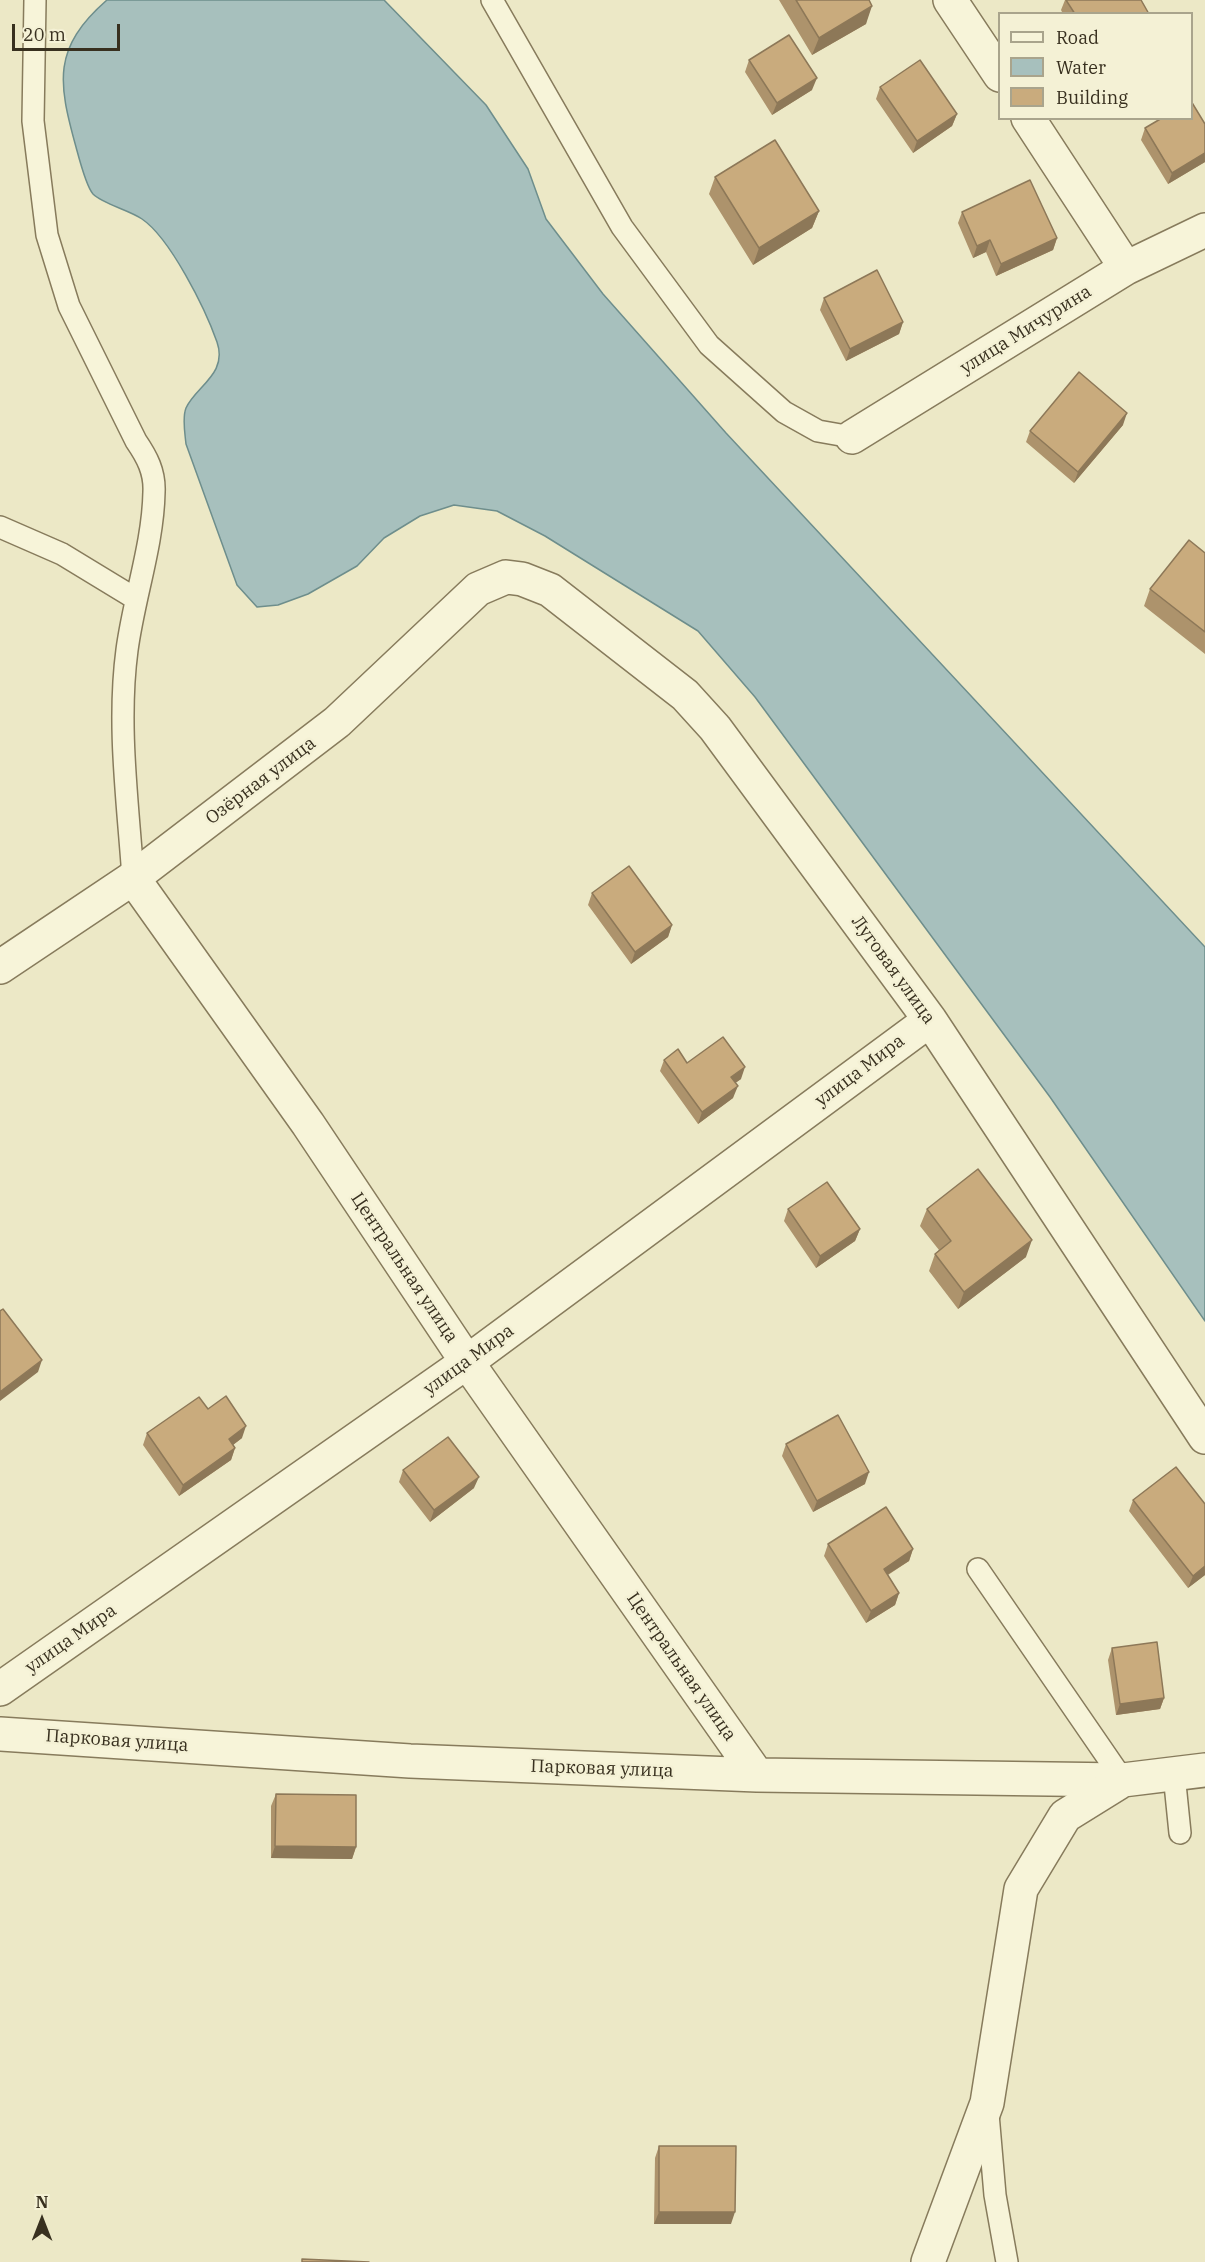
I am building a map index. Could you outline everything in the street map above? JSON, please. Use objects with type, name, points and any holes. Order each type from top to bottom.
[{"type":"street","points":[[950,0],[998,73]]},
{"type":"street","points":[[1029,120],[1126,268]]},
{"type":"street","name":"улица Мичурина","points":[[852,437],[1126,268],[1205,230]]},
{"type":"street","name":"Озёрная улица","points":[[0,967],[134,878],[337,722],[478,589],[506,577]]},
{"type":"street","name":"Луговая улица","points":[[506,577],[522,579],[550,590],[685,694],[715,728],[930,1020],[1205,1437]]},
{"type":"street","name":"Центральная улица","points":[[134,878],[308,1124],[467,1362],[758,1775]]},
{"type":"street","name":"улица Мира","points":[[0,1689],[467,1362],[930,1020]]},
{"type":"street","name":"Парковая улица","points":[[0,1734],[410,1761],[758,1775],[1123,1780],[1190,1772]]},
{"type":"street","points":[[928,2262],[987,2103],[1021,1889],[1065,1816],[1123,1780]]},
{"type":"lane","points":[[35,0],[33,121],[47,235],[69,306],[136,441],[150,462],[154,490],[151,529],[127,652],[124,737],[134,878]]},
{"type":"lane","points":[[492,0],[622,227],[709,345],[784,412],[818,431],[852,437]]},
{"type":"lane","points":[[0,526],[62,554],[136,598]]},
{"type":"lane","points":[[978,1569],[1123,1780]]},
{"type":"lane","points":[[1180,1833],[1190,1772]]},
{"type":"lane","points":[[987,2103],[995,2195],[1007,2262]]},
{"type":"water","points":[[107,0],[384,0],[486,105],[528,169],[546,219],[603,294],[726,433],[1205,947],[1205,1321],[1050,1097],[755,697],[698,631],[545,536],[497,511],[454,505],[420,516],[384,538],[357,566],[308,594],[278,605],[257,607],[237,585],[186,444],[184,416],[186,408],[215,371],[219,353],[217,342],[186,275],[164,241],[142,219],[103,201],[90,190],[70,124],[63,85],[68,50],[76,34],[89,17]]},
{"type":"building","points":[[796,0],[869,0],[872,6],[819,38]]},
{"type":"building","points":[[1066,0],[1141,0],[1148,12],[1074,12]]},
{"type":"building","points":[[789,35],[817,78],[777,103],[749,60]]},
{"type":"building","points":[[920,60],[957,114],[917,141],[880,87]]},
{"type":"building","points":[[1193,104],[1205,124],[1205,153],[1172,173],[1145,128],[1159,120],[1193,120]]},
{"type":"building","points":[[775,140],[819,211],[759,248],[715,177]]},
{"type":"building","points":[[1030,180],[1057,238],[1001,264],[990,240],[977,246],[962,212]]},
{"type":"building","points":[[877,270],[903,322],[850,349],[824,298]]},
{"type":"building","points":[[1079,372],[1127,413],[1078,472],[1030,431]]},
{"type":"building","points":[[1189,540],[1205,553],[1205,632],[1150,589]]},
{"type":"building","points":[[629,866],[672,925],[635,952],[592,893]]},
{"type":"building","points":[[723,1037],[745,1067],[731,1077],[738,1086],[702,1112],[664,1060],[678,1049],[687,1063]]},
{"type":"building","points":[[978,1169],[1032,1240],[964,1292],[935,1254],[951,1241],[927,1209]]},
{"type":"building","points":[[827,1182],[860,1229],[820,1256],[788,1209]]},
{"type":"building","points":[[3,1309],[42,1360],[0,1392],[0,1311]]},
{"type":"building","points":[[226,1396],[246,1426],[229,1439],[235,1448],[183,1485],[147,1433],[199,1397],[208,1409]]},
{"type":"building","points":[[838,1415],[869,1472],[817,1501],[786,1444]]},
{"type":"building","points":[[448,1437],[479,1477],[434,1510],[403,1470]]},
{"type":"building","points":[[1176,1467],[1205,1504],[1205,1566],[1193,1576],[1133,1500]]},
{"type":"building","points":[[886,1507],[913,1549],[884,1569],[899,1593],[871,1611],[828,1544]]},
{"type":"building","points":[[1157,1642],[1164,1698],[1120,1704],[1112,1648]]},
{"type":"building","points":[[276,1794],[356,1795],[356,1847],[275,1846]]},
{"type":"building","points":[[659,2146],[736,2146],[735,2212],[659,2212]]},
{"type":"building","points":[[302,2259],[369,2262],[302,2262]]}]
